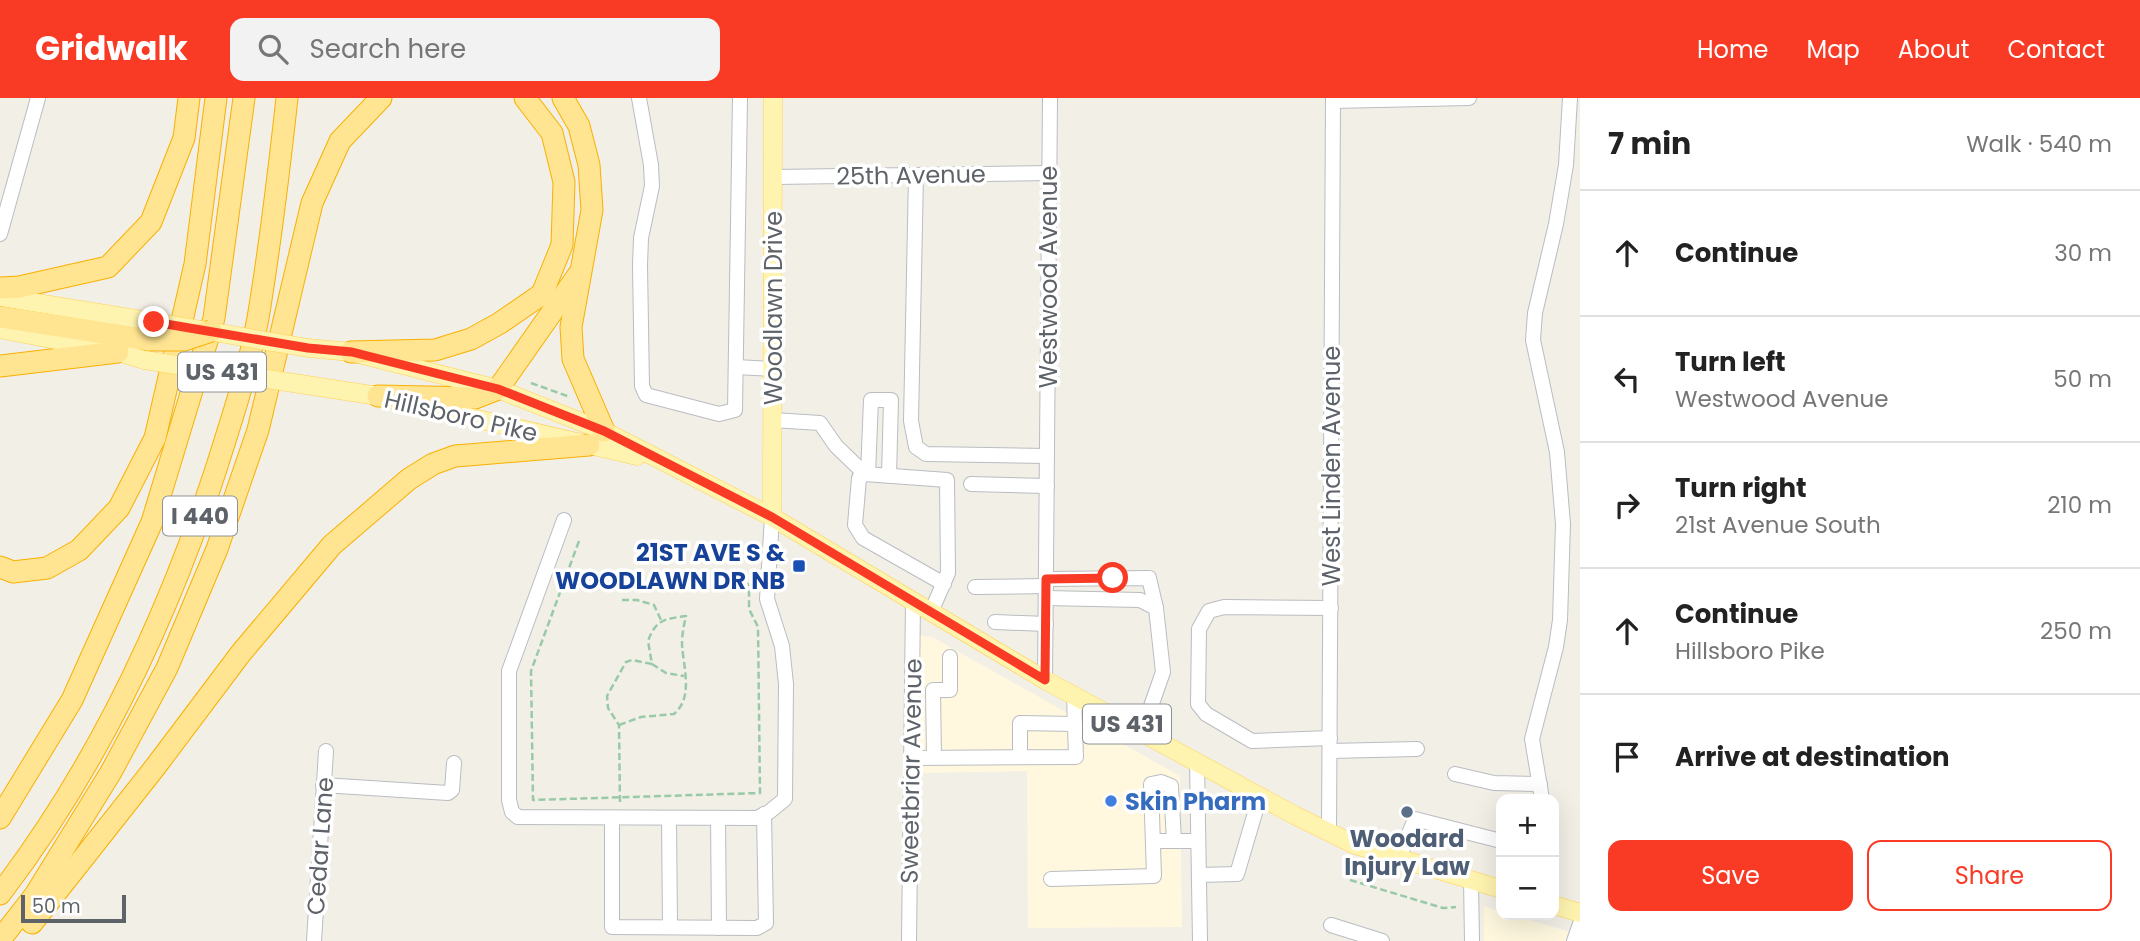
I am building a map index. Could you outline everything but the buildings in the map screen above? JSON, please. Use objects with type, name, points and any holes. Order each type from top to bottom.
[{"type":"highway","points":[[0,288],[19,287],[108,267],[150,222],[184,138],[190,98]]},
{"type":"highway","points":[[0,567],[13,572],[47,568],[79,551],[120,508],[155,438],[195,264],[216,98]]},
{"type":"highway","name":"I 440","points":[[0,818],[72,700],[152,522],[214,318],[244,98]]},
{"type":"highway","name":"I 440","points":[[0,894],[64,803],[113,716],[158,625],[195,532],[231,422],[257,320],[287,98]]},
{"type":"highway","points":[[0,940],[35,895],[111,772],[167,668],[217,549],[258,430],[312,203],[340,141],[381,98]]},
{"type":"highway","points":[[352,352],[435,350],[459,343],[500,323],[542,294],[562,245],[564,182],[552,132],[525,98]]},
{"type":"highway","points":[[17,941],[249,643],[338,540],[409,479],[433,464],[455,456],[596,438],[573,359],[571,327],[592,210],[589,164],[579,126],[563,98]]},
{"type":"highway","points":[[378,396],[474,398],[498,389],[579,274]]},
{"type":"highway","points":[[0,317],[149,341],[184,340],[211,331]]},
{"type":"highway","points":[[0,366],[118,352]]},
{"type":"main road","name":"Woodlawn Drive","points":[[772,98],[772,517]]},
{"type":"main road","name":"Hillsboro Pike","points":[[0,297],[300,384],[378,396],[596,438]]},
{"type":"main road","name":"Hillsboro Pike","points":[[0,329],[118,352],[149,341]]},
{"type":"main road","name":"Hillsboro Pike","points":[[211,331],[308,348],[352,352],[498,389],[596,438],[661,461],[772,517]]},
{"type":"main road","name":"US 431","points":[[772,517],[1045,680],[1329,833],[1355,845],[1496,888]]},
{"type":"main road","points":[[1559,907],[1580,913]]},
{"type":"street","points":[[0,234],[38,98]]},
{"type":"street","points":[[639,98],[652,186],[641,237],[640,265],[641,375],[646,395],[719,414],[735,410],[740,98]]},
{"type":"street","name":"Westwood Avenue","points":[[1045,680],[1050,98]]},
{"type":"street","points":[[1333,99],[1469,98]]},
{"type":"street","points":[[1455,774],[1541,792],[1532,739],[1556,647],[1560,620],[1563,524],[1558,452],[1533,340],[1535,313],[1556,224],[1566,165],[1570,98]]},
{"type":"street","name":"West Linden Avenue","points":[[1329,833],[1333,99]]},
{"type":"street","name":"25th Avenue","points":[[774,177],[1049,173]]},
{"type":"street","points":[[916,175],[911,421],[916,447],[926,454],[1047,456]]},
{"type":"street","points":[[736,367],[773,369]]},
{"type":"street","points":[[867,474],[871,400],[891,400],[889,476]]},
{"type":"street","points":[[773,420],[820,422],[836,446],[867,474]]},
{"type":"street","points":[[930,612],[944,583],[948,573],[947,480],[867,474],[859,478],[855,525],[863,538],[944,583]]},
{"type":"street","points":[[971,484],[1047,486]]},
{"type":"street","points":[[564,520],[509,671],[509,800],[512,812],[517,817],[757,818],[785,799],[786,684],[782,646],[767,599],[772,517]]},
{"type":"street","points":[[975,587],[1046,587],[1149,578],[1156,608],[1163,672],[1149,712],[1139,731]]},
{"type":"street","points":[[1046,587],[1140,600],[1156,608]]},
{"type":"street","name":"Sweetbriar Avenue","points":[[909,941],[913,601]]},
{"type":"street","points":[[1331,608],[1224,607],[1209,611],[1199,629],[1198,704],[1206,714],[1252,741],[1417,750]]},
{"type":"street","points":[[995,622],[1046,624]]},
{"type":"street","points":[[934,757],[933,690],[950,690],[950,657]]},
{"type":"street","points":[[911,758],[1076,757],[1074,696]]},
{"type":"street","points":[[1020,757],[1020,723],[1075,724]]},
{"type":"street","name":"Cedar Lane","points":[[314,941],[326,751]]},
{"type":"street","points":[[1197,762],[1200,941]]},
{"type":"street","points":[[323,785],[448,793],[452,790],[454,763]]},
{"type":"street","points":[[1051,878],[1154,876],[1152,784],[1161,782],[1171,786],[1174,841]]},
{"type":"street","points":[[1199,875],[1237,874],[1260,796]]},
{"type":"street","points":[[616,818],[612,927],[757,928],[766,923],[764,814]]},
{"type":"street","points":[[669,818],[670,927]]},
{"type":"street","points":[[718,818],[719,928]]},
{"type":"street","points":[[1399,858],[1415,819],[1496,840]]},
{"type":"street","points":[[1153,841],[1198,841]]},
{"type":"street","points":[[1471,880],[1472,941]]},
{"type":"street","points":[[1331,925],[1382,941]]},
{"type":"street","points":[[1574,941],[1580,925]]},
{"type":"path","points":[[531,383],[576,399]]},
{"type":"path","points":[[579,541],[531,671],[533,800],[760,793],[758,627],[749,608],[749,583]]},
{"type":"path","points":[[622,600],[637,600],[654,605],[662,620]]},
{"type":"path","points":[[619,725],[642,717],[674,714],[682,704],[686,676],[682,644],[685,616],[662,620],[651,632],[648,640],[652,664]]},
{"type":"path","points":[[616,818],[620,798],[619,725],[607,704],[610,687],[628,661],[652,664],[666,673],[686,676]]},
{"type":"path","points":[[1350,880],[1443,908],[1456,907]]},
{"type":"shaded area","points":[[920,635],[932,637],[1180,776],[1182,927],[1028,928],[1027,771],[918,773]]},
{"type":"shaded area","points":[[1484,906],[1496,910],[1496,920],[1529,920],[1580,935],[1580,941],[1484,941]]},
{"type":"place","name":"21ST AVE S & WOODLAWN DR NB","points":[[799,566]]},
{"type":"place","name":"Skin Pharm","points":[[1111,801]]},
{"type":"place","name":"Woodard Injury Law","points":[[1407,812]]},
{"type":"route","points":[[154,322],[308,348],[352,352],[498,389],[604,431],[772,517],[1045,680],[1046,579],[1113,578]]}]
